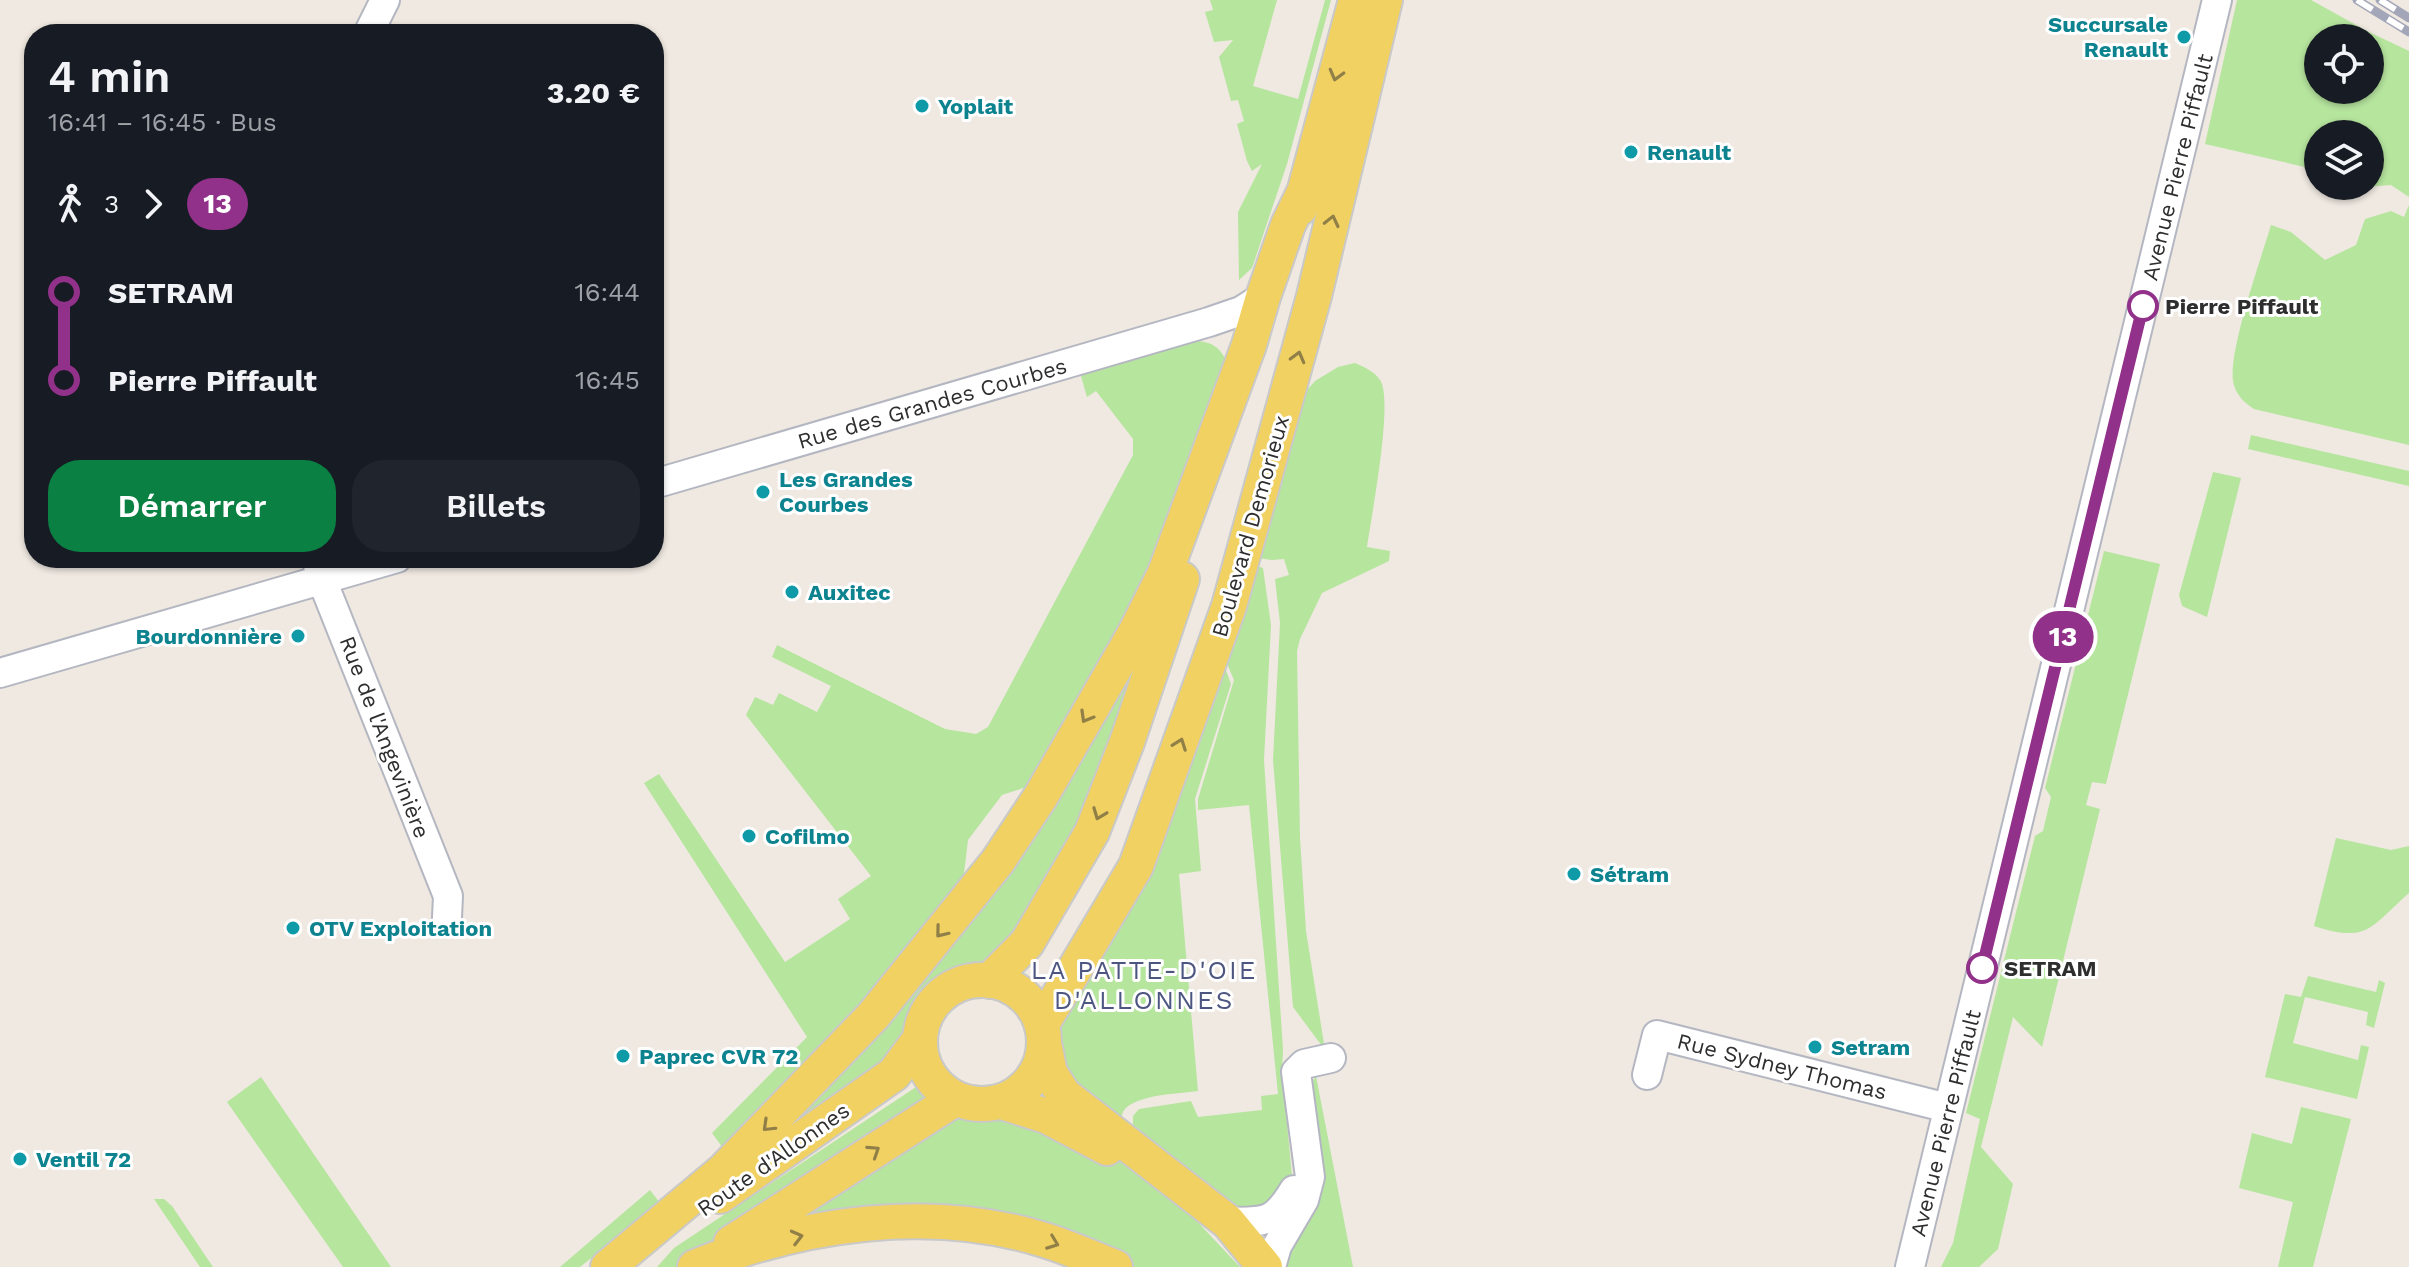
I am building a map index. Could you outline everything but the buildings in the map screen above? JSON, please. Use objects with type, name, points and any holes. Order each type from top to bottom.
[{"type":"main road","name":"Boulevard Demorieux","points":[[989,981],[1027,943],[1092,832],[1127,742],[1306,188],[1356,0]]},
{"type":"main road","name":"Boulevard Demorieux","points":[[1043,1036],[1136,866],[1229,606],[1318,281],[1385,0]]},
{"type":"main road","points":[[608,1267],[724,1170],[873,1016],[998,861],[1041,796],[1135,633],[1165,573],[1253,350],[1263,297],[1288,225],[1306,188]]},
{"type":"main road","points":[[1043,1036],[1038,1071],[1023,1090],[1002,1102],[978,1105],[955,1099],[942,1089],[925,1068],[920,1039],[931,1006],[942,995],[964,983],[989,981],[1022,993],[1033,1006],[1043,1036],[1050,1073],[1064,1095],[1228,1222],[1268,1267]]},
{"type":"main road","name":"Route d'Allonnes","points":[[616,1267],[894,1074],[920,1039]]},
{"type":"main road","name":"Route d'Allonnes","points":[[689,1267],[955,1099]]},
{"type":"main road","points":[[1002,1102],[1046,1116],[1106,1147],[1192,1216],[1240,1267]]},
{"type":"main road","points":[[695,1267],[728,1254],[826,1230],[898,1220],[976,1225],[1041,1238],[1115,1267]]},
{"type":"street","points":[[373,24],[385,0]]},
{"type":"street","name":"Avenue Pierre Piffault","points":[[1910,1267],[2217,0]]},
{"type":"street","name":"Rue des Grandes Courbes","points":[[664,481],[1209,322],[1241,311],[1263,297]]},
{"type":"street","points":[[1209,322],[1253,350]]},
{"type":"street","points":[[0,673],[319,569]]},
{"type":"street","name":"Rue de l'Angevinière","points":[[319,569],[448,896],[447,917]]},
{"type":"street","name":"Rue Sydney Thomas","points":[[1647,1075],[1657,1035],[1948,1108]]},
{"type":"street","points":[[1268,1267],[1308,1189],[1310,1164],[1296,1072],[1304,1064],[1331,1058]]},
{"type":"street","points":[[1228,1222],[1261,1222],[1271,1219],[1282,1209],[1297,1183],[1302,1126]]},
{"type":"green space","points":[[1210,0],[1277,0],[1253,86],[1298,99],[1325,0],[1331,0],[1287,164],[1252,268],[1239,280],[1238,212],[1262,164],[1252,171],[1247,161],[1237,124],[1244,121],[1238,100],[1231,101],[1219,57],[1233,40],[1214,42],[1205,12],[1213,10]]},
{"type":"green space","points":[[2237,0],[2311,0],[2354,24],[2304,24],[2304,104],[2384,104],[2384,39],[2409,51],[2409,197],[2391,185],[2384,186],[2384,120],[2304,120],[2304,167],[2205,144]]},
{"type":"green space","points":[[2409,205],[2409,445],[2254,409],[2239,396],[2233,372],[2239,331],[2271,225],[2291,232],[2325,260],[2356,245],[2365,219],[2391,211],[2404,217]]},
{"type":"green space","points":[[1195,341],[1218,349],[1229,370],[1169,536],[1036,784],[1002,795],[968,840],[963,882],[881,987],[725,1151],[712,1133],[807,1037],[644,783],[659,774],[785,962],[850,919],[838,899],[871,876],[746,715],[755,697],[773,705],[779,693],[817,712],[831,686],[772,657],[777,645],[945,729],[976,734],[988,727],[1133,455],[1133,439],[1096,391],[1087,397],[1081,376],[1090,370]]},
{"type":"green space","points":[[1355,363],[1378,377],[1384,392],[1383,434],[1367,547],[1390,551],[1389,561],[1322,593],[1297,651],[1300,838],[1306,931],[1325,1050],[1293,1007],[1273,760],[1280,623],[1275,579],[1289,575],[1284,559],[1243,556],[1282,418],[1315,381],[1338,367]]},
{"type":"green space","points":[[2251,435],[2409,471],[2409,486],[2248,449]]},
{"type":"green space","points":[[2213,472],[2241,478],[2207,617],[2182,606],[2179,595]]},
{"type":"green space","points":[[1178,539],[1194,544],[1092,832],[976,980],[954,988],[931,1008],[920,1039],[643,1236],[998,861]]},
{"type":"green space","points":[[2104,551],[2160,564],[2106,784],[2092,782],[2086,805],[2100,809],[2042,1047],[2013,1017],[1981,1147],[2013,1184],[1998,1249],[1979,1267],[1941,1267],[1953,1243],[1980,1119],[1966,1113],[2035,836],[2043,831],[2051,797],[2045,788]]},
{"type":"green space","points":[[1247,562],[1263,568],[1271,625],[1264,760],[1282,1072],[1292,1176],[1277,1201],[1242,1216],[1133,1127],[1133,1116],[1139,1109],[1191,1101],[1198,1117],[1262,1110],[1261,1096],[1278,1094],[1249,805],[1198,810],[1198,799],[1234,680],[1225,659]]},
{"type":"green space","points":[[1224,665],[1231,684],[1195,799],[1201,871],[1179,874],[1198,1091],[1142,1099],[1127,1107],[1121,1118],[1121,1126],[1064,1095],[1045,1048]]},
{"type":"green space","points":[[2336,838],[2391,850],[2409,846],[2409,893],[2377,923],[2358,932],[2332,931],[2314,926]]},
{"type":"green space","points":[[2308,976],[2376,992],[2379,980],[2385,983],[2374,1028],[2366,1025],[2368,1012],[2305,997],[2293,1043],[2358,1060],[2361,1045],[2369,1047],[2357,1099],[2265,1077],[2285,994],[2301,997]]},
{"type":"green space","points":[[1316,1076],[1353,1267],[1281,1267],[1292,1224],[1309,1088]]},
{"type":"green space","points":[[261,1077],[391,1267],[343,1267],[227,1102]]},
{"type":"green space","points":[[931,1077],[957,1098],[990,1104],[1106,1147],[1192,1216],[1240,1267],[1115,1267],[898,1220],[695,1267],[657,1267],[674,1248]]},
{"type":"green space","points":[[2301,1107],[2351,1119],[2313,1267],[2278,1267],[2293,1202],[2239,1188],[2252,1133],[2292,1144]]},
{"type":"green space","points":[[650,1190],[660,1203],[580,1267],[560,1267]]},
{"type":"green space","points":[[154,1199],[164,1199],[172,1206],[213,1267],[200,1267]]},
{"type":"railway","points":[[2357,0],[2409,32]]},
{"type":"railway","points":[[2380,0],[2409,18]]},
{"type":"bus line","name":"13","points":[[1982,968],[2143,306]]},
{"type":"place","name":"Succursale Renault","points":[[2184,37]]},
{"type":"place","name":"Yoplait","points":[[922,106]]},
{"type":"place","name":"Renault","points":[[1631,152]]},
{"type":"place","name":"Pierre Piffault","points":[[2143,306]]},
{"type":"place","name":"Les Grandes Courbes","points":[[763,492]]},
{"type":"place","name":"Auxitec","points":[[792,592]]},
{"type":"place","name":"Bourdonnière","points":[[298,636]]},
{"type":"place","name":"Cofilmo","points":[[749,836]]},
{"type":"place","name":"Sétram","points":[[1574,874]]},
{"type":"place","name":"OTV Exploitation","points":[[293,928]]},
{"type":"place","name":"SETRAM","points":[[1982,968]]},
{"type":"place","name":"Setram","points":[[1815,1047]]},
{"type":"place","name":"Paprec CVR 72","points":[[623,1056]]},
{"type":"place","name":"Ventil 72","points":[[20,1159]]},
{"type":"district","name":"LA PATTE-D'OIE D'ALLONNES","points":[[1144,985]]}]
